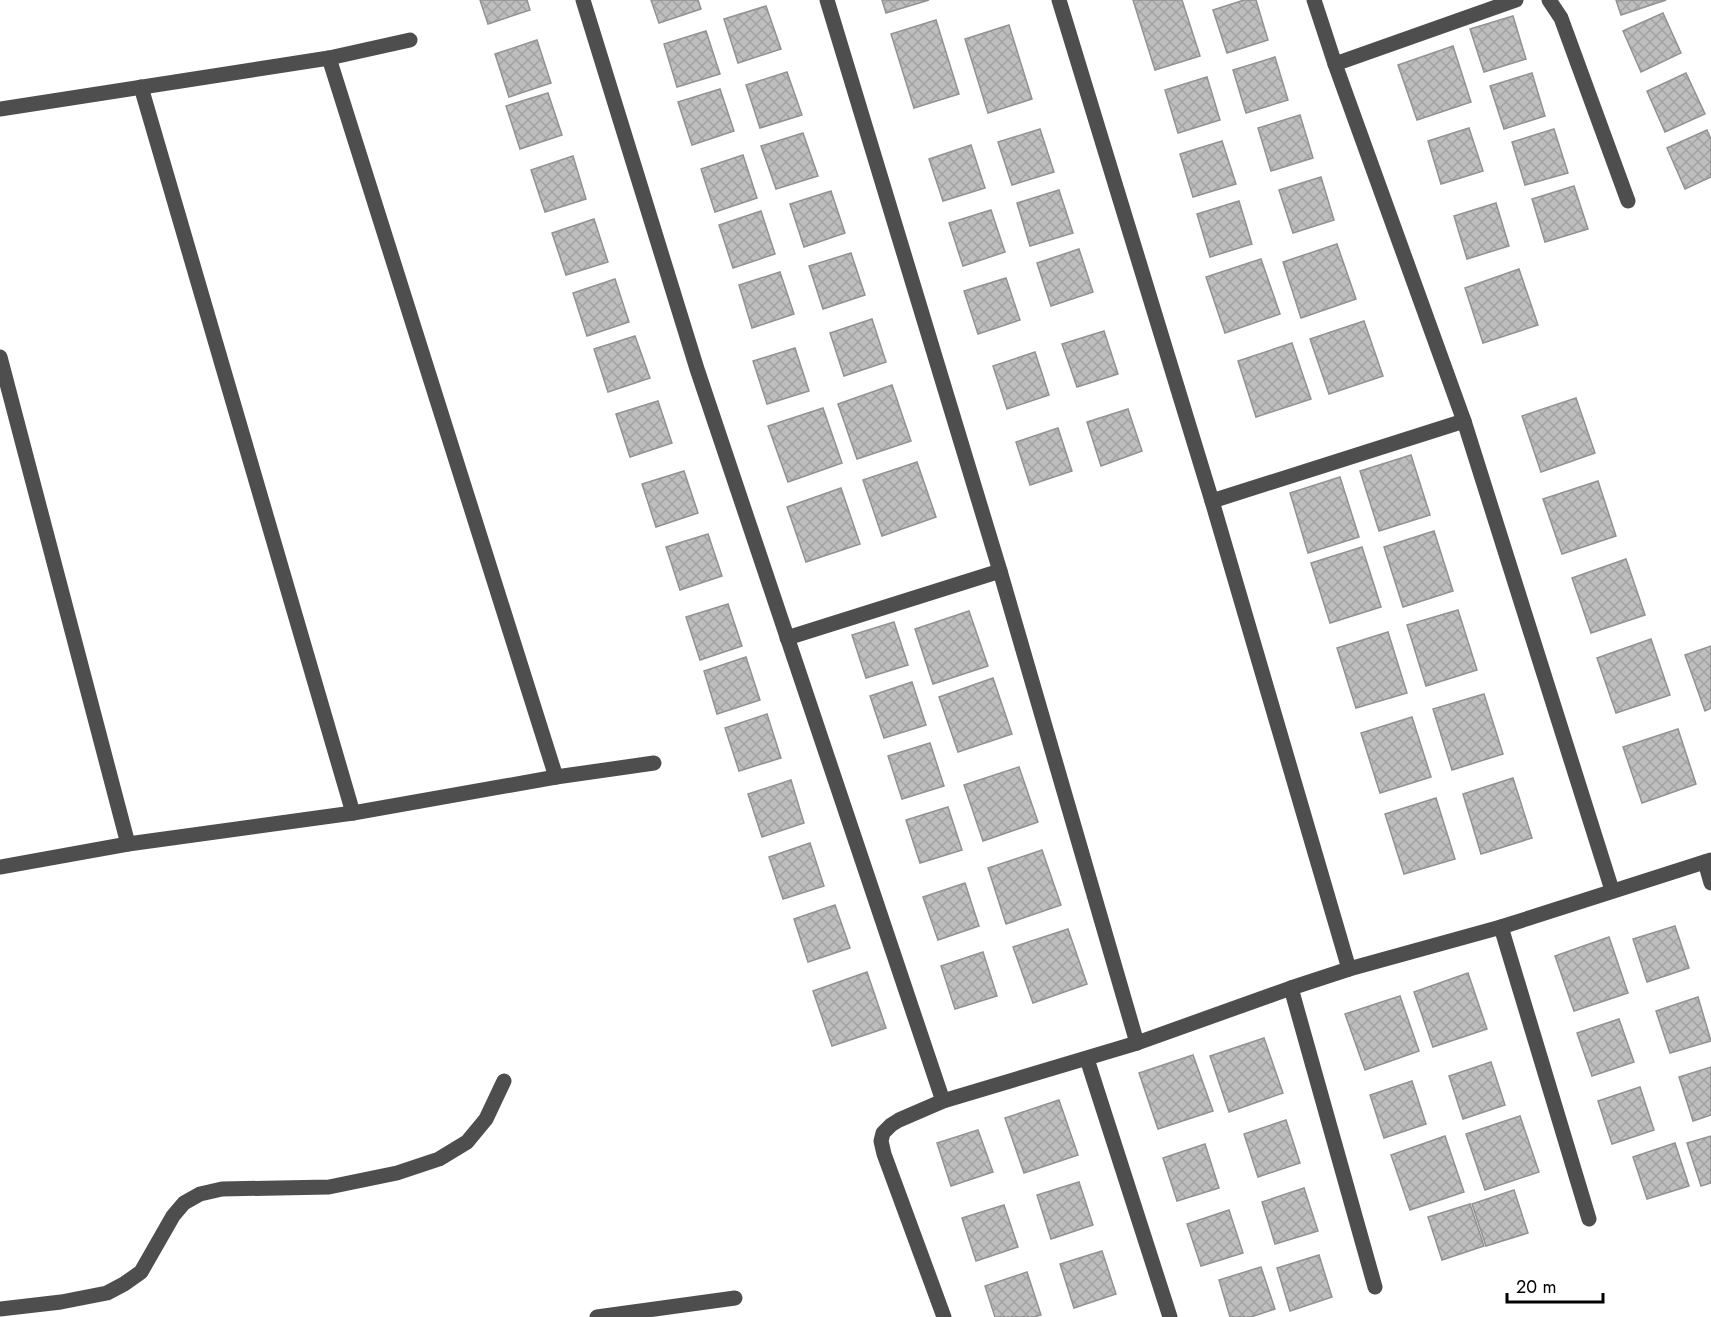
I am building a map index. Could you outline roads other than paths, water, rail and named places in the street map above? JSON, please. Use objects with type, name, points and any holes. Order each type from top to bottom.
[{"type":"street","points":[[583,0],[697,369],[943,1101]]},
{"type":"street","points":[[827,0],[1000,571],[1137,1043]]},
{"type":"street","points":[[1059,0],[1212,501],[1349,969]]},
{"type":"street","points":[[1314,0],[1464,422],[1612,890]]},
{"type":"street","points":[[1335,64],[1516,0]]},
{"type":"street","points":[[1549,0],[1561,18],[1629,201]]},
{"type":"street","points":[[0,109],[329,58],[410,40]]},
{"type":"street","points":[[329,58],[556,777]]},
{"type":"street","points":[[141,87],[353,813]]},
{"type":"street","points":[[0,357],[128,844]]},
{"type":"street","points":[[1212,501],[1464,422]]},
{"type":"street","points":[[787,638],[1000,571]]},
{"type":"street","points":[[0,867],[128,844],[353,813],[556,777],[654,763]]},
{"type":"street","points":[[944,1317],[881,1141],[883,1133],[899,1120],[943,1101],[1137,1043],[1349,969],[1501,927],[1708,861],[1711,883]]},
{"type":"street","points":[[1501,927],[1588,1220]]},
{"type":"street","points":[[1291,988],[1375,1287]]},
{"type":"street","points":[[1087,1059],[1170,1317]]},
{"type":"street","points":[[0,1309],[61,1302],[107,1293],[124,1284],[141,1272],[173,1216],[184,1203],[200,1194],[222,1189],[329,1187],[397,1173],[440,1159],[467,1142],[486,1119],[504,1081]]},
{"type":"street","points":[[597,1317],[735,1298]]}]
